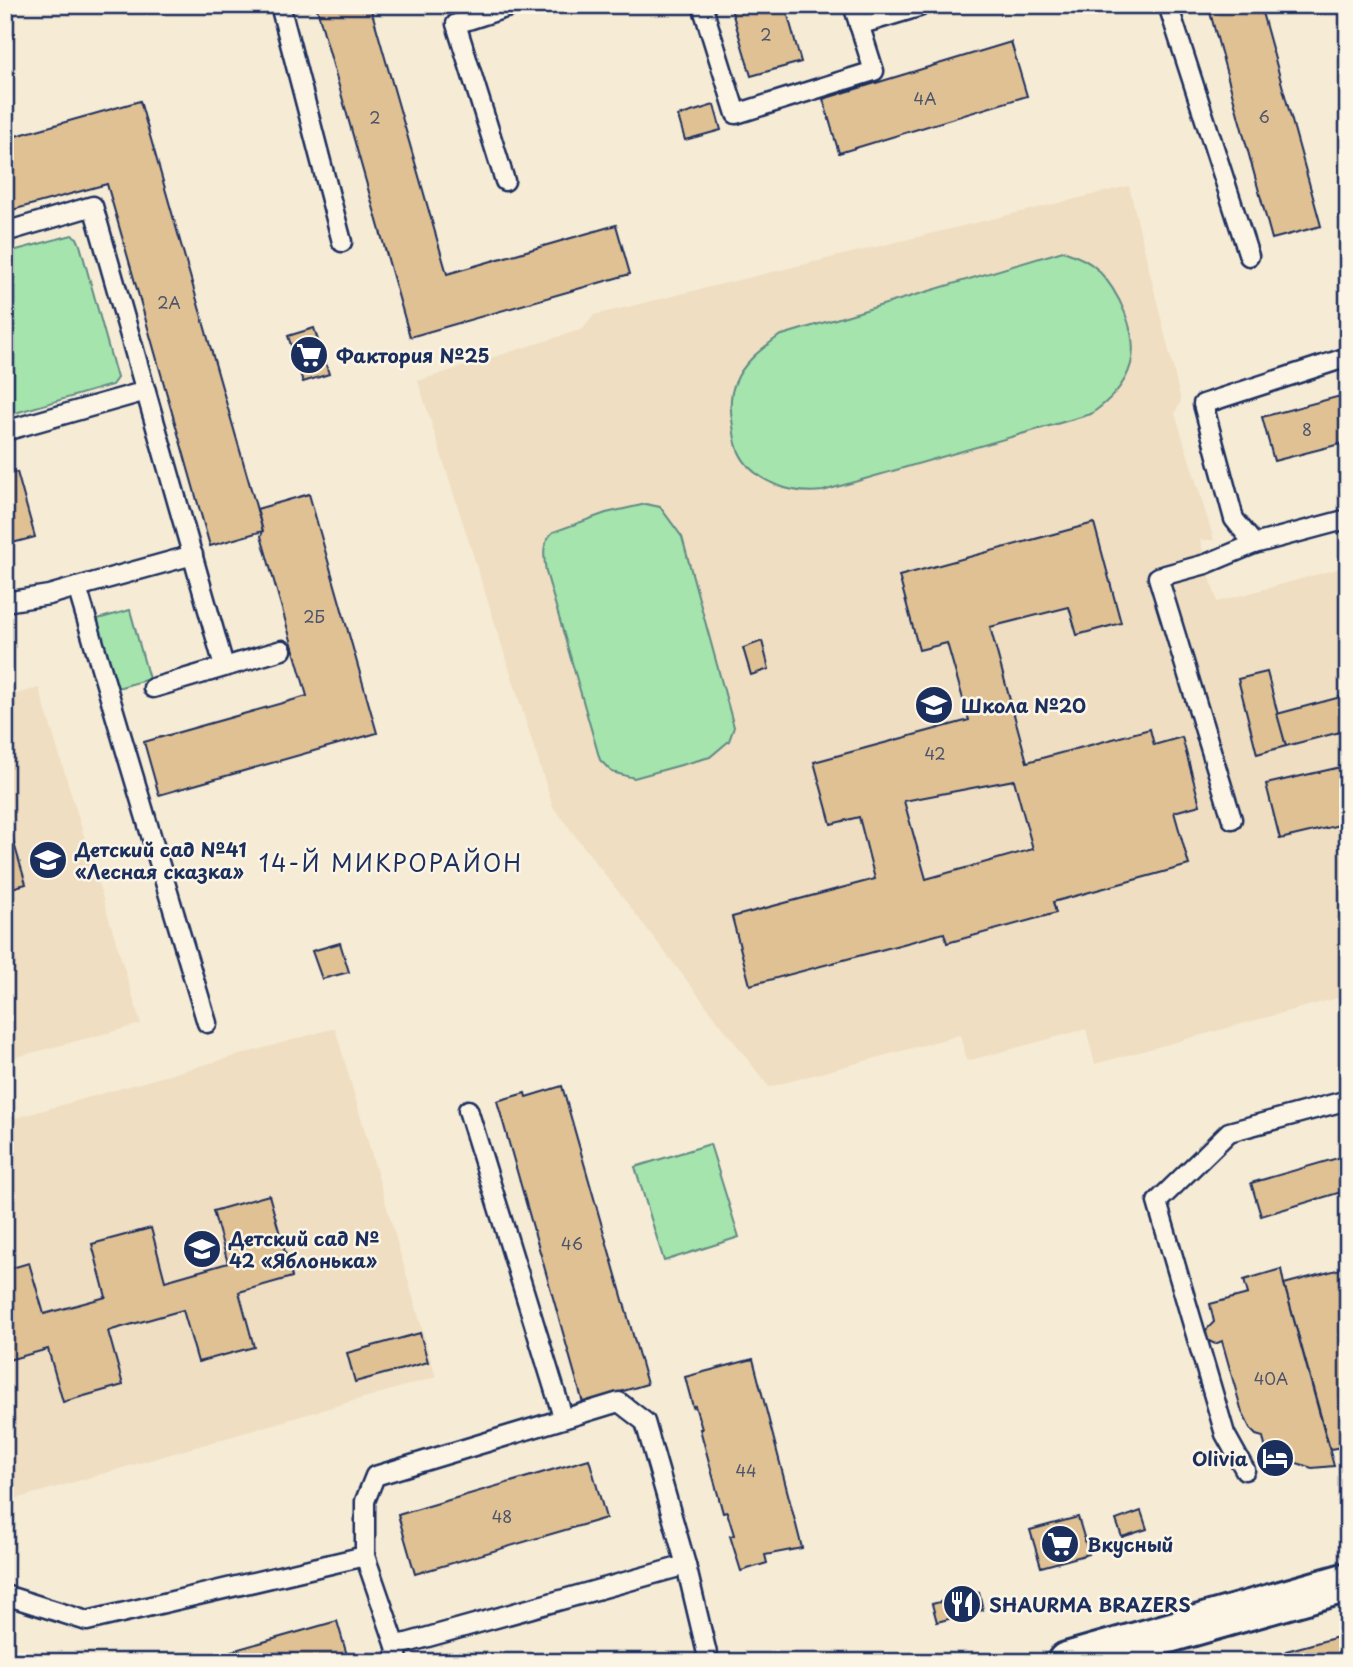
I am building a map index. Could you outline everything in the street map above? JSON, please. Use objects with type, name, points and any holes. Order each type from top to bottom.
[{"type":"main road","points":[[1069,1662],[1348,1583]]},
{"type":"lane","points":[[280,5],[342,242]]},
{"type":"lane","points":[[505,181],[456,24],[515,5]]},
{"type":"lane","points":[[702,5],[736,114],[874,71],[853,5]]},
{"type":"lane","points":[[1168,5],[1249,256]]},
{"type":"lane","points":[[859,25],[919,7]]},
{"type":"lane","points":[[5,232],[93,206],[224,666]]},
{"type":"lane","points":[[1254,544],[1234,519],[1203,404],[1348,357]]},
{"type":"lane","points":[[5,431],[146,391]]},
{"type":"lane","points":[[1232,819],[1158,577],[1206,564],[1254,544],[1348,519]]},
{"type":"lane","points":[[5,602],[78,587],[194,555]]},
{"type":"lane","points":[[78,587],[207,1023]]},
{"type":"lane","points":[[153,688],[282,650]]},
{"type":"lane","points":[[1245,1470],[1225,1434],[1157,1202],[1228,1132],[1348,1100]]},
{"type":"lane","points":[[468,1110],[562,1417]]},
{"type":"lane","points":[[687,1566],[397,1654],[365,1556],[365,1501],[374,1476],[562,1417],[619,1402],[645,1422],[687,1566],[709,1662]]},
{"type":"lane","points":[[5,1595],[87,1621],[365,1556]]},
{"type":"shaded area","name":"Школа №20","points":[[1129,186],[1181,401],[1175,413],[1214,540],[1200,540],[1217,602],[1348,566],[1348,995],[1095,1064],[1086,1029],[967,1061],[960,1035],[769,1087],[553,807],[418,381],[583,329],[594,315]]},
{"type":"shaded area","name":"Детский сад №41 «Лесная сказка»","points":[[39,688],[141,1024],[5,1060],[5,697]]},
{"type":"shaded area","name":"Детский сад № 42 «Яблонька»","points":[[335,1028],[436,1377],[5,1502],[5,1121]]},
{"type":"green space","points":[[72,235],[80,245],[117,378],[112,385],[5,416],[5,253]]},
{"type":"green space","points":[[1063,251],[1090,263],[1105,278],[1125,313],[1132,339],[1131,364],[1125,379],[1110,398],[1091,414],[823,491],[799,491],[775,484],[764,479],[745,462],[734,436],[731,409],[733,388],[738,375],[748,362],[779,336]]},
{"type":"green space","points":[[646,504],[660,507],[682,537],[734,727],[729,741],[710,757],[634,778],[612,772],[600,760],[546,572],[544,550],[553,532],[606,513]]},
{"type":"green space","points":[[130,610],[149,679],[114,689],[94,620]]},
{"type":"green space","points":[[710,1144],[739,1237],[664,1261],[635,1167]]},
{"type":"building","points":[[316,5],[386,5],[371,9],[447,274],[616,225],[630,274],[410,337]]},
{"type":"building","points":[[730,5],[785,5],[801,62],[751,76]]},
{"type":"building","points":[[1208,5],[1260,5],[1321,226],[1272,239]]},
{"type":"building","points":[[1011,42],[1027,96],[839,153],[823,99]]},
{"type":"building","points":[[140,101],[263,531],[210,546],[107,184],[5,212],[5,139]]},
{"type":"building","points":[[714,105],[721,130],[685,140],[678,116]]},
{"type":"building","name":"Фактория №25","points":[[314,328],[329,374],[303,382],[288,336]]},
{"type":"building","points":[[1348,394],[1348,442],[1274,461],[1262,417]]},
{"type":"building","points":[[17,472],[35,537],[5,545],[5,475]]},
{"type":"building","points":[[309,494],[377,733],[159,795],[144,742],[307,696],[261,536],[263,531],[257,509]]},
{"type":"building","points":[[1094,523],[1121,623],[1077,635],[1069,607],[990,627],[1027,762],[1150,729],[1154,745],[1182,737],[1200,805],[1174,812],[1189,865],[1053,902],[1056,913],[947,943],[944,933],[750,985],[732,917],[875,879],[859,817],[831,824],[814,762],[969,720],[947,643],[919,650],[899,576]],"holes":[[[1014,780],[1033,849],[926,879],[904,801]]]},
{"type":"building","points":[[762,641],[769,669],[751,675],[743,648]]},
{"type":"building","points":[[1267,672],[1286,746],[1257,754],[1238,679]]},
{"type":"building","points":[[1348,695],[1348,730],[1286,746],[1277,714]]},
{"type":"building","points":[[1341,767],[1344,779],[1348,778],[1348,823],[1280,839],[1266,784]]},
{"type":"building","points":[[5,813],[26,884],[5,890]]},
{"type":"building","points":[[340,943],[349,972],[322,979],[312,951]]},
{"type":"building","points":[[562,1086],[647,1384],[583,1403],[497,1101],[525,1093],[526,1097]]},
{"type":"building","points":[[1348,1155],[1348,1190],[1261,1216],[1251,1183]]},
{"type":"building","points":[[269,1195],[292,1277],[239,1292],[254,1347],[198,1362],[183,1310],[108,1331],[123,1385],[63,1402],[48,1349],[5,1361],[5,1270],[29,1263],[44,1314],[106,1297],[92,1244],[151,1228],[165,1281],[228,1263],[213,1211]]},
{"type":"building","points":[[1348,1267],[1348,1446],[1330,1449],[1284,1284]]},
{"type":"building","points":[[1281,1269],[1334,1466],[1312,1468],[1291,1461],[1272,1466],[1269,1464],[1263,1437],[1251,1430],[1242,1412],[1222,1341],[1215,1344],[1207,1340],[1206,1330],[1214,1322],[1210,1304],[1248,1294],[1244,1280]]},
{"type":"building","points":[[420,1333],[428,1362],[355,1382],[347,1353]]},
{"type":"building","points":[[753,1359],[802,1548],[765,1555],[767,1563],[741,1571],[730,1536],[734,1535],[727,1512],[723,1513],[702,1429],[685,1377]]},
{"type":"building","points":[[589,1459],[606,1518],[415,1574],[398,1515]]},
{"type":"building","points":[[1141,1511],[1147,1529],[1122,1537],[1116,1520]]},
{"type":"building","points":[[1078,1517],[1089,1554],[1041,1567],[1030,1530]]},
{"type":"building","points":[[979,1592],[983,1610],[937,1622],[932,1604]]},
{"type":"building","points":[[337,1621],[349,1662],[193,1662]]},
{"type":"building","points":[[1342,1636],[1347,1657],[1330,1662],[1289,1662],[1286,1651]]},
{"type":"place","name":"Фактория №25","points":[[309,355]]},
{"type":"place","name":"Школа №20","points":[[934,705]]},
{"type":"place","name":"Детский сад №41 «Лесная сказка»","points":[[48,860]]},
{"type":"place","name":"Детский сад № 42 «Яблонька»","points":[[202,1249]]},
{"type":"place","name":"Olivia","points":[[1275,1458]]},
{"type":"place","name":"Вкусный","points":[[1060,1544]]},
{"type":"place","name":"SHAURMA BRAZERS","points":[[962,1604]]},
{"type":"district","name":"14-Й МИКРОРАЙОН","points":[[391,862]]}]
